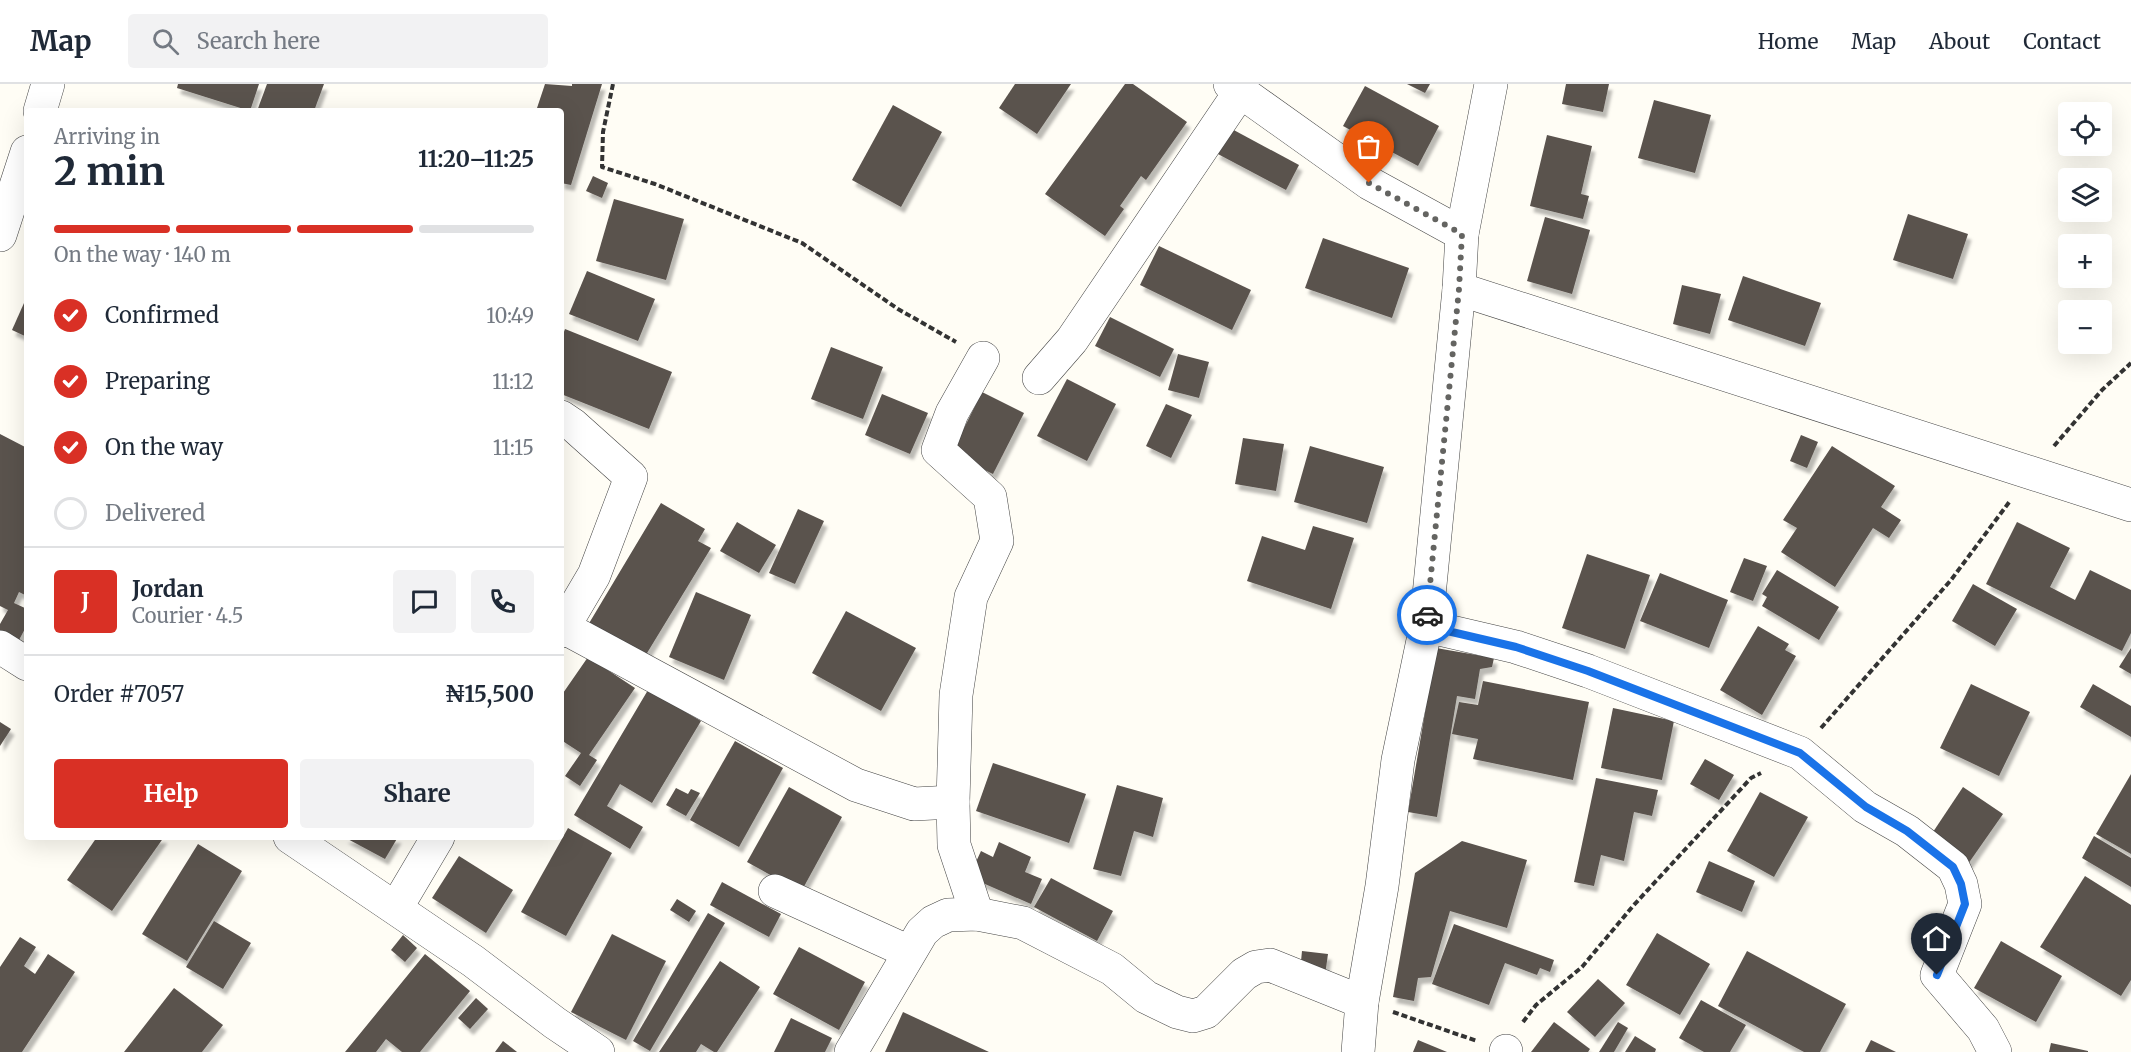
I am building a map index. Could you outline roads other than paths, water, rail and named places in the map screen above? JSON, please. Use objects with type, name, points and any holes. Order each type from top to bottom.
[{"type":"street","points":[[41,108],[48,84]]},
{"type":"street","points":[[1358,1052],[1362,1002],[1382,886],[1398,760],[1426,626],[1459,289],[1462,234],[1491,84]]},
{"type":"street","points":[[1039,378],[1072,340],[1235,88],[1369,183],[1462,234]]},
{"type":"street","points":[[0,235],[24,165]]},
{"type":"street","points":[[1459,289],[2131,505]]},
{"type":"street","points":[[977,914],[954,845],[956,694],[971,597],[997,541],[990,497],[938,450],[952,413],[983,358]]},
{"type":"street","points":[[564,419],[631,477],[594,575],[564,626]]},
{"type":"street","points":[[1426,626],[1516,647],[1588,671],[1800,753],[1866,807],[1907,831],[1953,867],[1961,884],[1965,904],[1937,975],[1983,1029],[1995,1052]]},
{"type":"street","points":[[564,630],[856,784],[914,804],[953,802]]},
{"type":"street","points":[[0,647],[24,662]]},
{"type":"street","points":[[294,840],[396,908],[597,1052]]},
{"type":"street","points":[[396,908],[436,840]]},
{"type":"street","points":[[775,891],[909,952]]},
{"type":"street","points":[[851,1052],[922,932],[933,922],[948,915],[977,914],[1023,923],[1112,969],[1146,997],[1177,1012],[1193,1016],[1206,1012],[1244,974],[1256,967],[1270,965],[1362,1002]]}]
